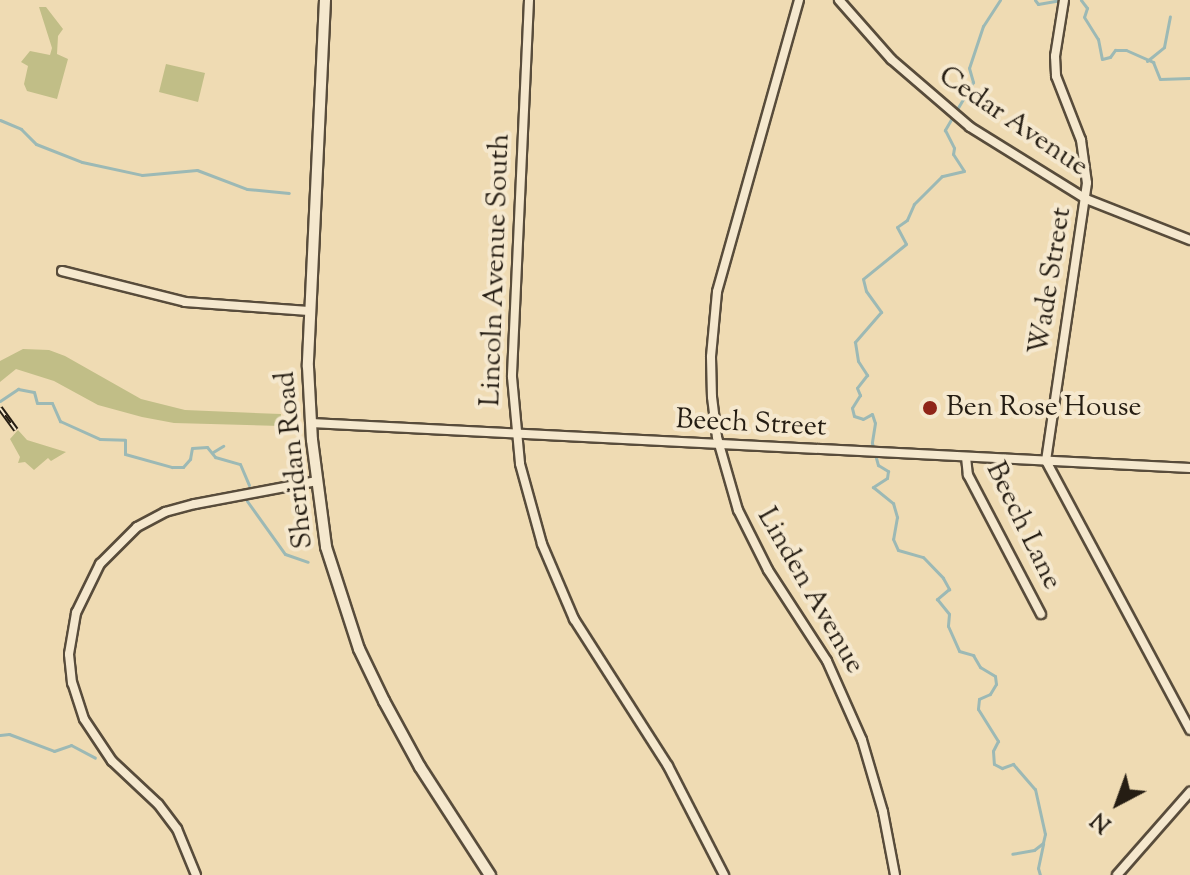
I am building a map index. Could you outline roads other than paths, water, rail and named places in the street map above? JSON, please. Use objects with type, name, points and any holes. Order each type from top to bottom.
[{"type":"street","name":"Sheridan Road","points":[[325,0],[309,311],[311,423],[326,547],[359,649],[420,767],[490,875]]},
{"type":"street","name":"Lincoln Avenue South","points":[[529,0],[512,377],[516,435],[531,508],[557,585],[599,663],[668,766],[724,875]]},
{"type":"street","name":"Linden Avenue","points":[[799,0],[717,292],[711,357],[719,445],[738,510],[758,551],[827,661],[862,740],[883,812],[895,875]]},
{"type":"street","name":"Cedar Avenue","points":[[839,0],[891,59],[984,136],[1086,199],[1190,240]]},
{"type":"street","name":"Wade Street","points":[[1046,461],[1086,199],[1087,167],[1081,140],[1059,88],[1055,56],[1064,0]]},
{"type":"street","points":[[62,271],[185,302],[309,311]]},
{"type":"street","name":"Beech Street","points":[[311,423],[1190,468]]},
{"type":"street","name":"Beech Lane","points":[[966,457],[968,475],[1041,614]]},
{"type":"street","points":[[1046,461],[1190,730]]},
{"type":"street","points":[[196,875],[177,829],[158,804],[112,761],[84,719],[72,683],[69,654],[75,614],[100,564],[137,527],[165,512],[195,504],[317,481]]},
{"type":"street","points":[[1117,875],[1190,792]]},
{"type":"waterway","points":[[1000,0],[983,26],[969,68],[973,82],[945,130],[954,148],[953,154],[964,171],[942,176],[914,204],[907,220],[897,227],[906,244],[863,279],[866,291],[881,312],[855,342],[858,361],[867,375],[857,388],[860,395],[852,408],[854,416],[863,419],[872,414],[875,423],[872,443],[878,465],[888,471],[887,478],[873,487],[893,503],[897,517],[893,539],[898,550],[923,557],[943,578],[949,589],[937,599],[949,614],[948,626],[959,651],[973,655],[980,667],[995,676],[996,684],[990,694],[979,699],[978,709],[998,741],[993,751],[994,764],[1002,768],[1013,764],[1035,789],[1045,834],[1043,843],[1034,850],[1012,854]]},
{"type":"waterway","points":[[1035,0],[1038,4],[1061,0]]},
{"type":"waterway","points":[[1081,0],[1087,8],[1084,17],[1098,39],[1102,59],[1110,57],[1115,50],[1126,50],[1153,62],[1160,79],[1190,78]]},
{"type":"waterway","points":[[1147,61],[1164,47],[1170,17]]},
{"type":"waterway","points":[[0,120],[21,129],[36,144],[82,162],[142,175],[197,170],[247,189],[289,193]]},
{"type":"waterway","points":[[0,401],[18,389],[34,392],[37,403],[52,403],[60,421],[100,439],[125,440],[125,454],[172,467],[183,467],[190,459],[192,448],[207,447],[215,457],[240,464],[249,485]]},
{"type":"waterway","points":[[213,452],[223,446]]},
{"type":"waterway","points":[[247,501],[285,554],[308,562]]},
{"type":"waterway","points":[[0,735],[9,734],[54,751],[71,745],[95,758]]},
{"type":"waterway","points":[[1040,875],[1038,868],[1043,844]]},
{"type":"railway","points":[[0,408],[16,430]]},
{"type":"place","name":"Ben Rose House","points":[[930,408]]}]
